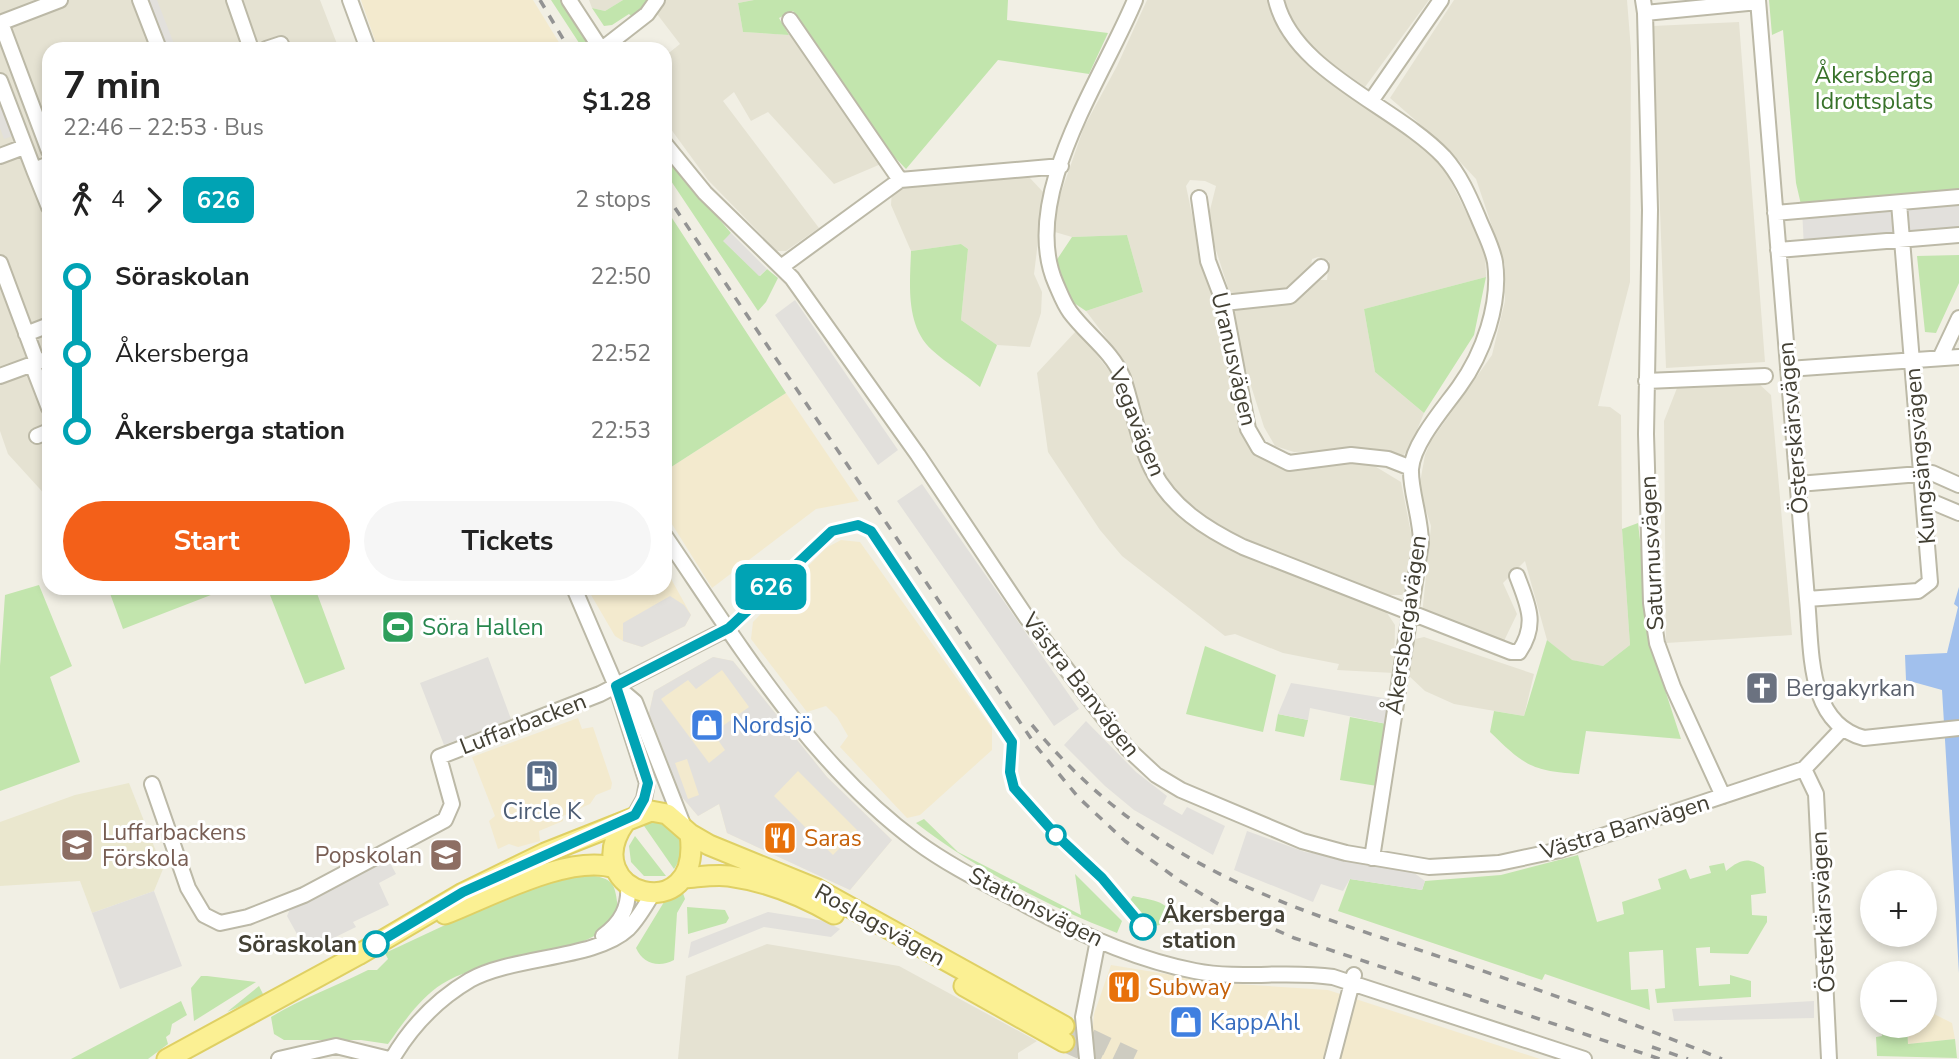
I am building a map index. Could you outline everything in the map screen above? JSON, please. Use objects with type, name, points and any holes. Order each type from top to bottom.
[{"type":"main road","name":"Roslagsvägen","points":[[167,1059],[395,934],[463,892],[545,853],[652,811],[667,814],[687,830],[817,889],[1064,1034],[814,902],[728,876],[685,878],[670,889],[653,894]]},
{"type":"main road","points":[[630,818],[615,836],[612,855],[615,868],[628,884],[653,894]]},
{"type":"main road","points":[[685,878],[694,858],[687,830]]},
{"type":"main road","name":"Roslagsvägen","points":[[395,934],[562,870],[587,864],[615,868]]},
{"type":"street","points":[[42,132],[1,23],[60,0]]},
{"type":"street","points":[[140,0],[156,42]]},
{"type":"street","points":[[234,0],[249,42]]},
{"type":"street","points":[[350,0],[365,42]]},
{"type":"street","points":[[569,0],[596,42]]},
{"type":"street","points":[[610,42],[647,14],[657,0]]},
{"type":"street","name":"Vegavägen","points":[[1135,0],[1078,121],[1049,206],[1046,233],[1054,280],[1070,312],[1118,367],[1151,468],[1164,488],[1186,513],[1211,532],[1501,650],[1519,652],[1529,635],[1532,619],[1517,576]]},
{"type":"street","points":[[1276,0],[1284,23],[1306,52],[1420,136],[1455,171],[1489,242],[1494,261],[1494,288],[1482,351],[1460,387],[1430,424],[1411,468]]},
{"type":"street","points":[[1371,101],[1441,0]]},
{"type":"street","name":"Saturnusvägen","points":[[1723,796],[1673,687],[1657,643],[1648,558],[1646,381],[1650,210],[1644,7],[1758,1]]},
{"type":"street","name":"Österskärsvägen","points":[[1758,1],[1807,599],[1819,694],[1833,722],[1842,729]]},
{"type":"street","points":[[789,20],[900,180]]},
{"type":"street","points":[[0,81],[42,190]]},
{"type":"street","points":[[1,151],[24,147]]},
{"type":"street","name":"Västra Banvägen","points":[[672,153],[705,193],[781,267],[918,455],[987,561],[1045,643],[1128,749],[1156,775],[1222,809],[1302,841],[1372,858],[1429,867],[1499,863],[1560,850],[1804,769],[1842,729]]},
{"type":"street","points":[[781,267],[900,180],[1061,166]]},
{"type":"street","points":[[34,170],[42,167]]},
{"type":"street","points":[[1775,213],[1959,197]]},
{"type":"street","name":"Uranusvägen","points":[[1199,198],[1208,261],[1224,303],[1248,429],[1259,448],[1289,463],[1351,456],[1388,459],[1411,468]]},
{"type":"street","name":"Kungsängsvägen","points":[[1807,599],[1925,589],[1930,576],[1899,203]]},
{"type":"street","points":[[1778,250],[1959,235]]},
{"type":"street","points":[[0,264],[26,334],[42,360]]},
{"type":"street","points":[[1224,303],[1290,296],[1321,267]]},
{"type":"street","points":[[1941,356],[1959,318]]},
{"type":"street","points":[[26,334],[42,328]]},
{"type":"street","points":[[1788,369],[1941,356],[1959,357]]},
{"type":"street","points":[[0,376],[42,362]]},
{"type":"street","points":[[1646,381],[1765,376]]},
{"type":"street","name":"Åkersbergavägen","points":[[1372,858],[1410,614],[1421,523],[1411,468]]},
{"type":"street","points":[[1798,484],[1932,473],[1959,485]]},
{"type":"street","points":[[1924,504],[1935,503],[1959,513]]},
{"type":"street","name":"Stationsvägen","points":[[672,546],[800,726],[898,827],[948,862],[1066,926],[1098,940],[1195,971],[1235,975],[1296,972],[1353,978],[1584,1059]]},
{"type":"street","points":[[577,595],[616,686],[648,783],[644,799],[630,818]]},
{"type":"street","name":"Luffarbacken","points":[[152,784],[188,887],[204,915],[220,923],[248,917],[304,895],[445,820],[452,804],[439,757],[616,686],[729,628]]},
{"type":"street","points":[[616,686],[635,702],[687,830]]},
{"type":"street","points":[[1842,729],[1864,738],[1959,728]]},
{"type":"street","name":"Österkärsvägen","points":[[1804,769],[1816,794],[1829,1059]]},
{"type":"street","points":[[576,949],[605,935],[616,925],[628,904],[628,884]]},
{"type":"street","points":[[279,1059],[336,1046],[391,1059],[418,1020],[472,979],[514,964],[608,942],[628,929],[653,894]]},
{"type":"street","points":[[1087,1059],[1083,1017],[1098,940]]},
{"type":"street","points":[[1332,1059],[1353,978]]},
{"type":"shaded area","points":[[0,0],[320,0],[336,42],[42,42],[42,491],[8,454],[0,431]]},
{"type":"shaded area","points":[[147,0],[157,0],[173,42],[162,42]]},
{"type":"shaded area","points":[[361,0],[533,0],[559,42],[376,42]]},
{"type":"shaded area","points":[[589,0],[623,0],[605,11],[592,8]]},
{"type":"shaded area","points":[[660,0],[754,0],[738,3],[743,32],[792,35],[881,164],[834,184],[768,112],[751,121],[734,92],[723,101],[819,228],[786,251],[777,251],[708,180],[672,131],[672,50],[680,44],[657,14]]},
{"type":"shaded area","points":[[1147,0],[1269,0],[1272,18],[1301,53],[1441,162],[1485,250],[1486,277],[1364,309],[1375,372],[1424,413],[1410,447],[1402,457],[1357,450],[1294,452],[1275,446],[1264,427],[1235,335],[1232,305],[1291,302],[1313,280],[1327,280],[1329,261],[1318,257],[1312,259],[1310,272],[1285,291],[1231,297],[1207,222],[1216,186],[1205,181],[1190,180],[1186,186],[1198,243],[1219,313],[1232,388],[1247,439],[1262,457],[1281,467],[1368,462],[1401,482],[1412,538],[1407,586],[1402,595],[1384,595],[1284,556],[1205,520],[1181,498],[1150,451],[1138,404],[1120,356],[1086,311],[1143,292],[1127,235],[1072,237],[1048,230],[1084,127],[1117,66]]},
{"type":"shaded area","points":[[1282,0],[1429,0],[1365,87],[1308,46],[1287,23]]},
{"type":"shaded area","points":[[1454,0],[1627,0],[1631,50],[1630,282],[1598,406],[1610,407],[1621,415],[1622,529],[1630,645],[1603,666],[1571,660],[1547,640],[1525,561],[1503,583],[1517,614],[1503,643],[1422,615],[1431,526],[1419,488],[1425,455],[1431,441],[1492,355],[1505,301],[1505,265],[1476,179],[1445,146],[1390,98]]},
{"type":"shaded area","points":[[1739,22],[1765,362],[1666,368],[1653,26]]},
{"type":"shaded area","points":[[0,102],[13,136],[4,139],[0,128]]},
{"type":"shaded area","points":[[1029,177],[1044,193],[1034,274],[1042,292],[1041,313],[1030,347],[997,345],[961,320],[968,249],[961,244],[911,251],[891,205],[892,191],[908,183]]},
{"type":"shaded area","points":[[1959,195],[1959,236],[1804,248],[1802,209]]},
{"type":"shaded area","points":[[731,233],[767,269],[759,276],[723,241]]},
{"type":"shaded area","points":[[795,300],[898,450],[878,465],[775,315]]},
{"type":"shaded area","points":[[1077,330],[1118,382],[1177,509],[1210,538],[1385,610],[1395,625],[1394,673],[1337,670],[1339,664],[1283,653],[1235,634],[1225,636],[1122,556],[1100,530],[1048,452],[1037,373]]},
{"type":"shaded area","points":[[1758,383],[1771,395],[1792,635],[1666,643],[1664,421],[1677,388]]},
{"type":"shaded area","points":[[786,393],[859,501],[816,509],[712,588],[672,524],[672,466]]},
{"type":"shaded area","points":[[922,484],[1079,709],[1054,726],[897,501]]},
{"type":"shaded area","points":[[841,540],[860,542],[992,728],[992,750],[920,815],[907,818],[840,747],[848,736],[837,717],[826,706],[807,712],[751,639],[753,622],[826,548]]},
{"type":"shaded area","points":[[672,581],[691,615],[685,626],[642,647],[615,636],[591,595],[672,595]]},
{"type":"shaded area","points":[[670,596],[684,605],[691,615],[685,626],[642,647],[623,641],[623,623]]},
{"type":"shaded area","points":[[1424,637],[1534,674],[1524,716],[1454,704],[1425,691],[1408,675],[1411,640]]},
{"type":"shaded area","points":[[488,657],[511,719],[444,745],[420,683]]},
{"type":"shaded area","points":[[713,657],[733,661],[827,777],[892,840],[850,890],[727,833],[719,804],[698,816],[681,796],[649,713],[654,691]]},
{"type":"shaded area","points":[[713,657],[733,661],[827,777],[892,840],[850,890],[727,833],[719,804],[698,816],[681,796],[649,713],[654,691]],"holes":[[[722,670],[749,707],[713,733],[725,750],[709,763],[661,699],[688,680],[696,689]],[[687,759],[699,795],[688,799],[675,763]],[[798,771],[857,830],[833,855],[774,796]],[[777,822],[797,842],[788,851],[780,844],[776,847],[764,835]]]},
{"type":"shaded area","points":[[1291,683],[1390,699],[1387,724],[1310,708],[1308,720],[1278,714]]},
{"type":"shaded area","points":[[578,718],[582,729],[593,727],[612,783],[611,789],[596,795],[590,804],[563,816],[563,821],[539,831],[540,841],[518,847],[509,844],[498,849],[489,821],[495,816],[472,757]]},
{"type":"shaded area","points":[[1086,721],[1136,772],[1167,796],[1163,804],[1182,815],[1187,807],[1225,826],[1213,855],[1134,810],[1105,786],[1064,745]]},
{"type":"shaded area","name":"Luffarbackens Förskola","points":[[129,783],[163,869],[154,891],[92,913],[80,881],[0,886],[0,822],[75,795]]},
{"type":"shaded area","points":[[1247,831],[1305,852],[1405,866],[1425,881],[1422,890],[1350,879],[1343,891],[1321,884],[1313,902],[1234,870]]},
{"type":"shaded area","points":[[388,859],[396,874],[379,883],[389,905],[353,922],[356,927],[309,950],[303,945],[287,916],[290,909]]},
{"type":"shaded area","points":[[154,891],[182,966],[120,989],[92,913]]},
{"type":"shaded area","points":[[768,912],[825,921],[840,929],[831,937],[764,927],[688,958],[691,942]]},
{"type":"shaded area","points":[[767,944],[899,966],[1037,1041],[1018,1053],[1018,1059],[678,1059],[686,976]]},
{"type":"shaded area","points":[[1111,965],[1221,983],[1328,990],[1540,1059],[1098,1059],[1092,1034],[1094,1014]]},
{"type":"shaded area","points":[[1814,1001],[1814,1018],[1674,1021],[1672,1009]]},
{"type":"shaded area","points":[[1937,1016],[1952,1023],[1955,1039],[1908,1044],[1908,1038],[1937,1038]]},
{"type":"green space","points":[[551,0],[562,0],[588,42],[578,42]]},
{"type":"green space","points":[[623,0],[648,0],[645,6],[631,16],[629,14],[612,25],[604,26],[592,8],[605,11]]},
{"type":"green space","points":[[754,0],[1008,0],[1007,20],[1108,33],[1089,74],[998,60],[906,169],[886,148],[793,11],[779,18],[789,35],[743,32],[738,3]]},
{"type":"green space","name":"Åkersberga Idrottsplats","points":[[1769,0],[1959,0],[1959,195],[1802,209],[1796,183],[1783,30],[1772,35]]},
{"type":"green space","points":[[672,164],[731,233],[724,241],[760,276],[767,269],[778,278],[766,302],[758,311],[672,182]]},
{"type":"green space","points":[[672,218],[786,393],[672,466]]},
{"type":"green space","points":[[1127,235],[1143,292],[1086,311],[1068,299],[1056,261],[1072,237]]},
{"type":"green space","points":[[961,244],[968,249],[961,320],[997,345],[980,387],[937,355],[923,340],[917,329],[911,304],[911,251]]},
{"type":"green space","points":[[1959,255],[1959,283],[1936,333],[1925,332],[1917,256]]},
{"type":"green space","points":[[1486,277],[1474,335],[1424,413],[1375,372],[1364,309]]},
{"type":"green space","points":[[1638,523],[1653,653],[1681,739],[1586,731],[1579,774],[1550,771],[1529,764],[1490,732],[1494,711],[1524,716],[1547,640],[1572,660],[1603,666],[1630,645],[1622,529]]},
{"type":"green space","points":[[39,585],[72,666],[50,677],[80,762],[0,791],[0,666],[5,595]]},
{"type":"green space","points":[[111,595],[211,595],[123,629]]},
{"type":"green space","points":[[270,595],[318,595],[345,669],[305,684]]},
{"type":"green space","points":[[1205,646],[1276,675],[1263,732],[1186,714]]},
{"type":"green space","points":[[1278,714],[1308,720],[1304,737],[1275,731]]},
{"type":"green space","points":[[1350,717],[1387,724],[1377,786],[1340,780]]},
{"type":"green space","points":[[924,819],[958,852],[1081,915],[1075,874],[1122,921],[1117,933],[1064,911],[988,871],[939,840],[916,823]]},
{"type":"green space","points":[[656,820],[671,827],[680,839],[681,853],[674,869],[642,823]]},
{"type":"green space","points":[[635,836],[666,876],[644,876],[631,862],[629,846]]},
{"type":"green space","points":[[1578,855],[1597,922],[1624,914],[1622,902],[1661,889],[1658,879],[1686,869],[1690,879],[1711,873],[1709,866],[1724,863],[1726,871],[1745,861],[1764,867],[1766,893],[1751,895],[1752,915],[1767,916],[1767,922],[1748,954],[1710,953],[1710,947],[1696,948],[1699,986],[1730,984],[1730,975],[1751,981],[1751,997],[1657,1003],[1655,989],[1665,988],[1663,950],[1629,952],[1631,990],[1648,989],[1650,1010],[1545,974],[1542,980],[1338,911],[1350,879],[1422,890],[1425,881],[1501,875]]},
{"type":"green space","points":[[587,875],[608,880],[616,893],[618,909],[606,927],[574,945],[481,968],[442,984],[419,1004],[388,1044],[361,1040],[284,1040],[274,1034],[271,1017],[368,970],[377,970],[388,959],[385,953],[509,897]]},
{"type":"green space","points":[[683,893],[685,899],[677,913],[674,960],[663,964],[647,961],[636,948],[664,902]]},
{"type":"green space","points":[[1133,896],[1163,904],[1173,918],[1169,923],[1155,926],[1129,902]]},
{"type":"green space","points":[[687,907],[725,910],[729,918],[726,923],[688,934]]},
{"type":"green space","points":[[201,976],[256,982],[194,1021],[191,988]]},
{"type":"green space","points":[[259,986],[264,996],[227,1012]]},
{"type":"green space","points":[[181,1001],[187,1015],[172,1024],[170,1034],[166,1037],[168,1044],[148,1059],[71,1059]]},
{"type":"green space","points":[[1876,1038],[1908,1038],[1908,1044],[1955,1039],[1957,1058],[1877,1056]]},
{"type":"water","points":[[1959,587],[1959,973],[1942,690],[1906,680],[1905,655],[1947,653],[1958,607],[1954,604]]},
{"type":"tunnel","points":[[1064,1026],[1134,1059]]},
{"type":"tunnel","points":[[1064,1042],[1101,1059]]},
{"type":"railway","points":[[540,0],[565,42]]},
{"type":"railway","points":[[672,203],[1036,746],[1078,797],[1125,841],[1180,881],[1220,905],[1294,938],[1660,1059]]},
{"type":"railway","points":[[1032,725],[1080,776],[1129,818],[1180,852],[1234,881],[1289,905],[1568,1000],[1722,1059]]},
{"type":"railway","points":[[1652,1047],[1688,1059]]},
{"type":"bus line","name":"626","points":[[376,944],[463,892],[545,853],[625,822],[635,815],[644,799],[648,783],[616,686],[729,628],[832,531],[858,525],[871,531],[949,652],[1012,742],[1010,772],[1014,788],[1056,835],[1102,878],[1121,904],[1143,927]]},
{"type":"place","name":"Söra Hallen","points":[[398,627]]},
{"type":"place","name":"Bergakyrkan","points":[[1762,688]]},
{"type":"place","name":"Nordsjö","points":[[707,725]]},
{"type":"place","name":"Circle K","points":[[542,776]]},
{"type":"place","name":"Saras","points":[[780,838]]},
{"type":"place","name":"Luffarbackens Förskola","points":[[77,845]]},
{"type":"place","name":"Popskolan","points":[[446,855]]},
{"type":"place","name":"Åkersberga station","points":[[1143,927]]},
{"type":"place","name":"Söraskolan","points":[[376,944]]},
{"type":"place","name":"Subway","points":[[1124,987]]},
{"type":"place","name":"KappAhl","points":[[1186,1022]]}]
